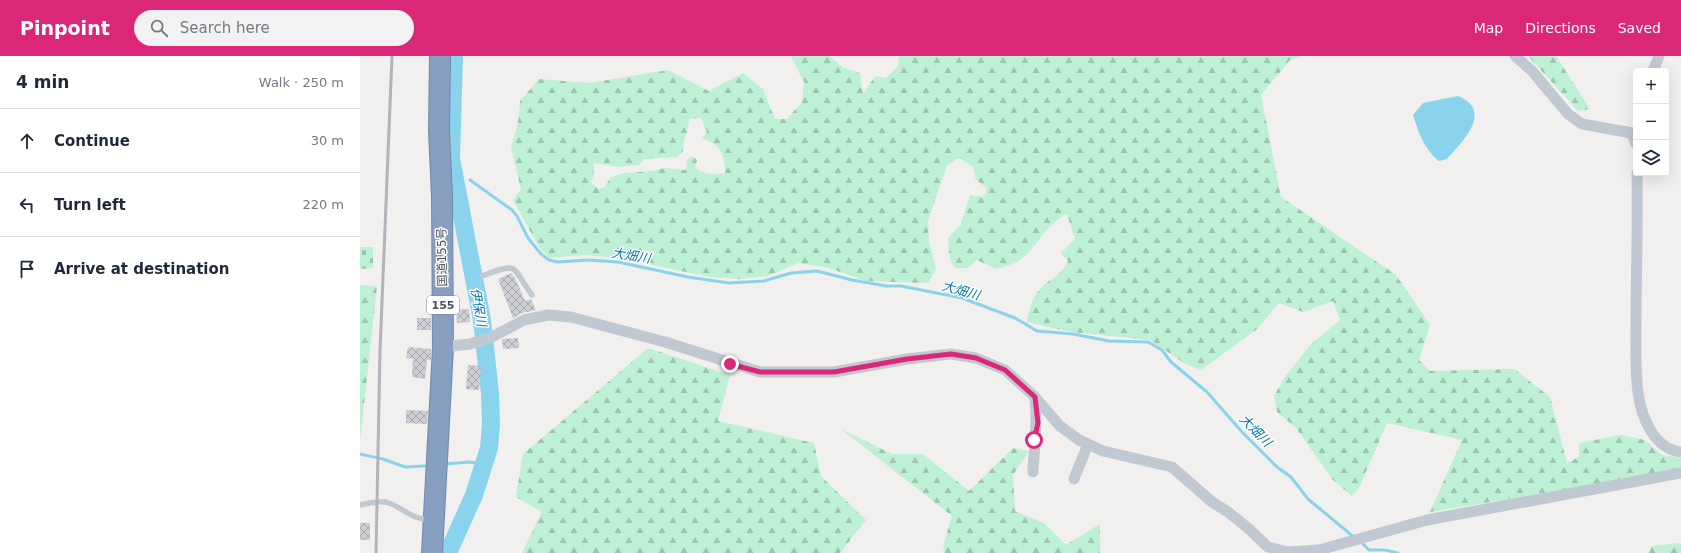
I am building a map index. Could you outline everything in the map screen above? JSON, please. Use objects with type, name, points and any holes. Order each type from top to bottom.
[{"type":"highway","name":"国道155号","points":[[432,553],[443,347],[442,196],[439,131],[440,56]]},
{"type":"street","points":[[1515,56],[1532,71],[1568,114],[1582,124],[1633,136]]},
{"type":"street","points":[[1654,68],[1658,56]]},
{"type":"street","points":[[1637,176],[1636,265],[1638,393],[1644,417],[1654,437],[1665,446],[1681,452]]},
{"type":"street","points":[[443,347],[470,344],[480,341],[492,337],[524,320],[548,315],[571,317],[665,342],[760,372],[834,372],[907,359],[951,354],[976,358],[1005,370],[1035,397],[1060,426],[1079,440],[1103,451],[1172,467],[1212,502],[1249,529],[1268,546],[1288,552],[1318,550],[1427,520],[1681,473]]},
{"type":"street","points":[[1033,472],[1034,440],[1038,423],[1035,397]]},
{"type":"street","points":[[1074,479],[1088,444]]},
{"type":"lane","points":[[482,276],[507,267],[512,267],[517,271],[532,295]]},
{"type":"lane","points":[[360,504],[388,502],[412,515],[426,519],[433,518]]},
{"type":"green space","points":[[830,56],[842,67],[860,73],[863,94],[875,76],[886,78],[898,66],[899,56],[1304,56],[1290,60],[1261,95],[1281,197],[1396,275],[1430,325],[1419,360],[1430,371],[1514,369],[1550,397],[1567,463],[1579,457],[1579,443],[1620,435],[1645,440],[1662,455],[1681,458],[1681,470],[1430,512],[1462,440],[1387,423],[1359,488],[1352,496],[1333,480],[1296,428],[1277,412],[1274,396],[1285,377],[1310,345],[1340,320],[1333,301],[1303,312],[1279,303],[1256,330],[1201,370],[1184,363],[1150,340],[1071,332],[1027,322],[1034,297],[1044,285],[1060,273],[1068,261],[1061,253],[1075,239],[1067,214],[1059,218],[1024,257],[1017,262],[996,269],[977,260],[968,268],[955,268],[950,260],[948,238],[961,224],[970,195],[984,197],[987,188],[976,180],[973,167],[959,158],[947,165],[928,221],[929,243],[936,269],[928,283],[866,281],[829,268],[798,263],[768,276],[739,279],[710,277],[619,258],[585,255],[550,258],[540,249],[513,200],[521,189],[511,147],[518,123],[520,101],[539,79],[589,83],[668,70],[709,91],[743,73],[763,89],[775,119],[787,119],[802,102],[804,82],[791,57]],"holes":[[[701,118],[707,132],[702,138],[713,143],[720,151],[724,160],[725,173],[709,174],[698,170],[695,167],[697,160],[692,156],[687,160],[686,170],[665,168],[652,171],[623,173],[610,178],[605,187],[599,189],[591,183],[594,174],[594,163],[618,167],[639,165],[644,159],[677,157],[683,151],[689,119]]]},
{"type":"green space","points":[[1528,56],[1556,56],[1590,109],[1578,111]]},
{"type":"green space","points":[[360,247],[373,247],[373,268],[360,269]]},
{"type":"green space","points":[[360,285],[377,286],[360,441]]},
{"type":"green space","points":[[648,348],[730,375],[718,421],[814,443],[821,476],[866,520],[840,553],[522,553],[542,512],[516,497],[523,454]]},
{"type":"green space","points":[[841,429],[892,454],[923,454],[969,491],[1013,448],[1029,451],[1013,475],[1015,511],[1044,523],[1066,545],[1100,524],[1100,553],[945,553],[943,547],[952,516]]},
{"type":"green space","points":[[1681,543],[1681,553],[1649,553],[1651,546]]},
{"type":"water","points":[[1458,96],[1469,102],[1474,110],[1475,118],[1461,144],[1447,159],[1439,161],[1426,146],[1413,115],[1423,103]]},
{"type":"building","points":[[511,273],[515,278],[525,301],[531,299],[536,310],[522,313],[513,318],[498,279]]},
{"type":"building","points":[[469,309],[470,322],[457,323],[456,310]]},
{"type":"building","points":[[417,318],[431,318],[431,330],[417,330]]},
{"type":"building","points":[[518,338],[519,348],[503,349],[502,339]]},
{"type":"building","points":[[408,347],[431,349],[431,360],[427,360],[425,379],[412,377],[413,359],[406,358]]},
{"type":"building","points":[[468,365],[481,366],[479,390],[466,389]]},
{"type":"building","points":[[406,410],[428,411],[427,424],[406,423]]},
{"type":"building","points":[[360,523],[370,523],[370,540],[360,540]]},
{"type":"waterway","name":"伊保川","points":[[448,553],[474,495],[489,448],[491,424],[490,393],[482,320],[451,159],[454,56]]},
{"type":"waterway","name":"大畑川","points":[[455,173],[462,173]]},
{"type":"waterway","name":"大畑川","points":[[470,180],[512,210],[517,216],[528,238],[541,254],[549,260],[558,262],[588,260],[618,262],[688,277],[729,283],[764,281],[791,273],[817,271],[852,280],[886,286],[901,286],[962,298],[1015,318],[1037,331],[1073,334],[1109,341],[1148,342],[1162,350],[1171,362],[1207,392],[1242,432],[1277,467],[1291,477],[1308,499],[1355,538]]},
{"type":"waterway","points":[[360,454],[383,459],[405,467],[426,466]]},
{"type":"waterway","points":[[445,464],[469,462],[484,464]]},
{"type":"waterway","name":"大畑川","points":[[1360,541],[1369,550],[1385,550],[1398,553]]},
{"type":"railway","points":[[376,553],[380,351],[392,56]]},
{"type":"route","points":[[730,364],[760,372],[834,372],[907,359],[951,354],[976,358],[1005,370],[1035,397],[1038,423],[1034,440]]}]
